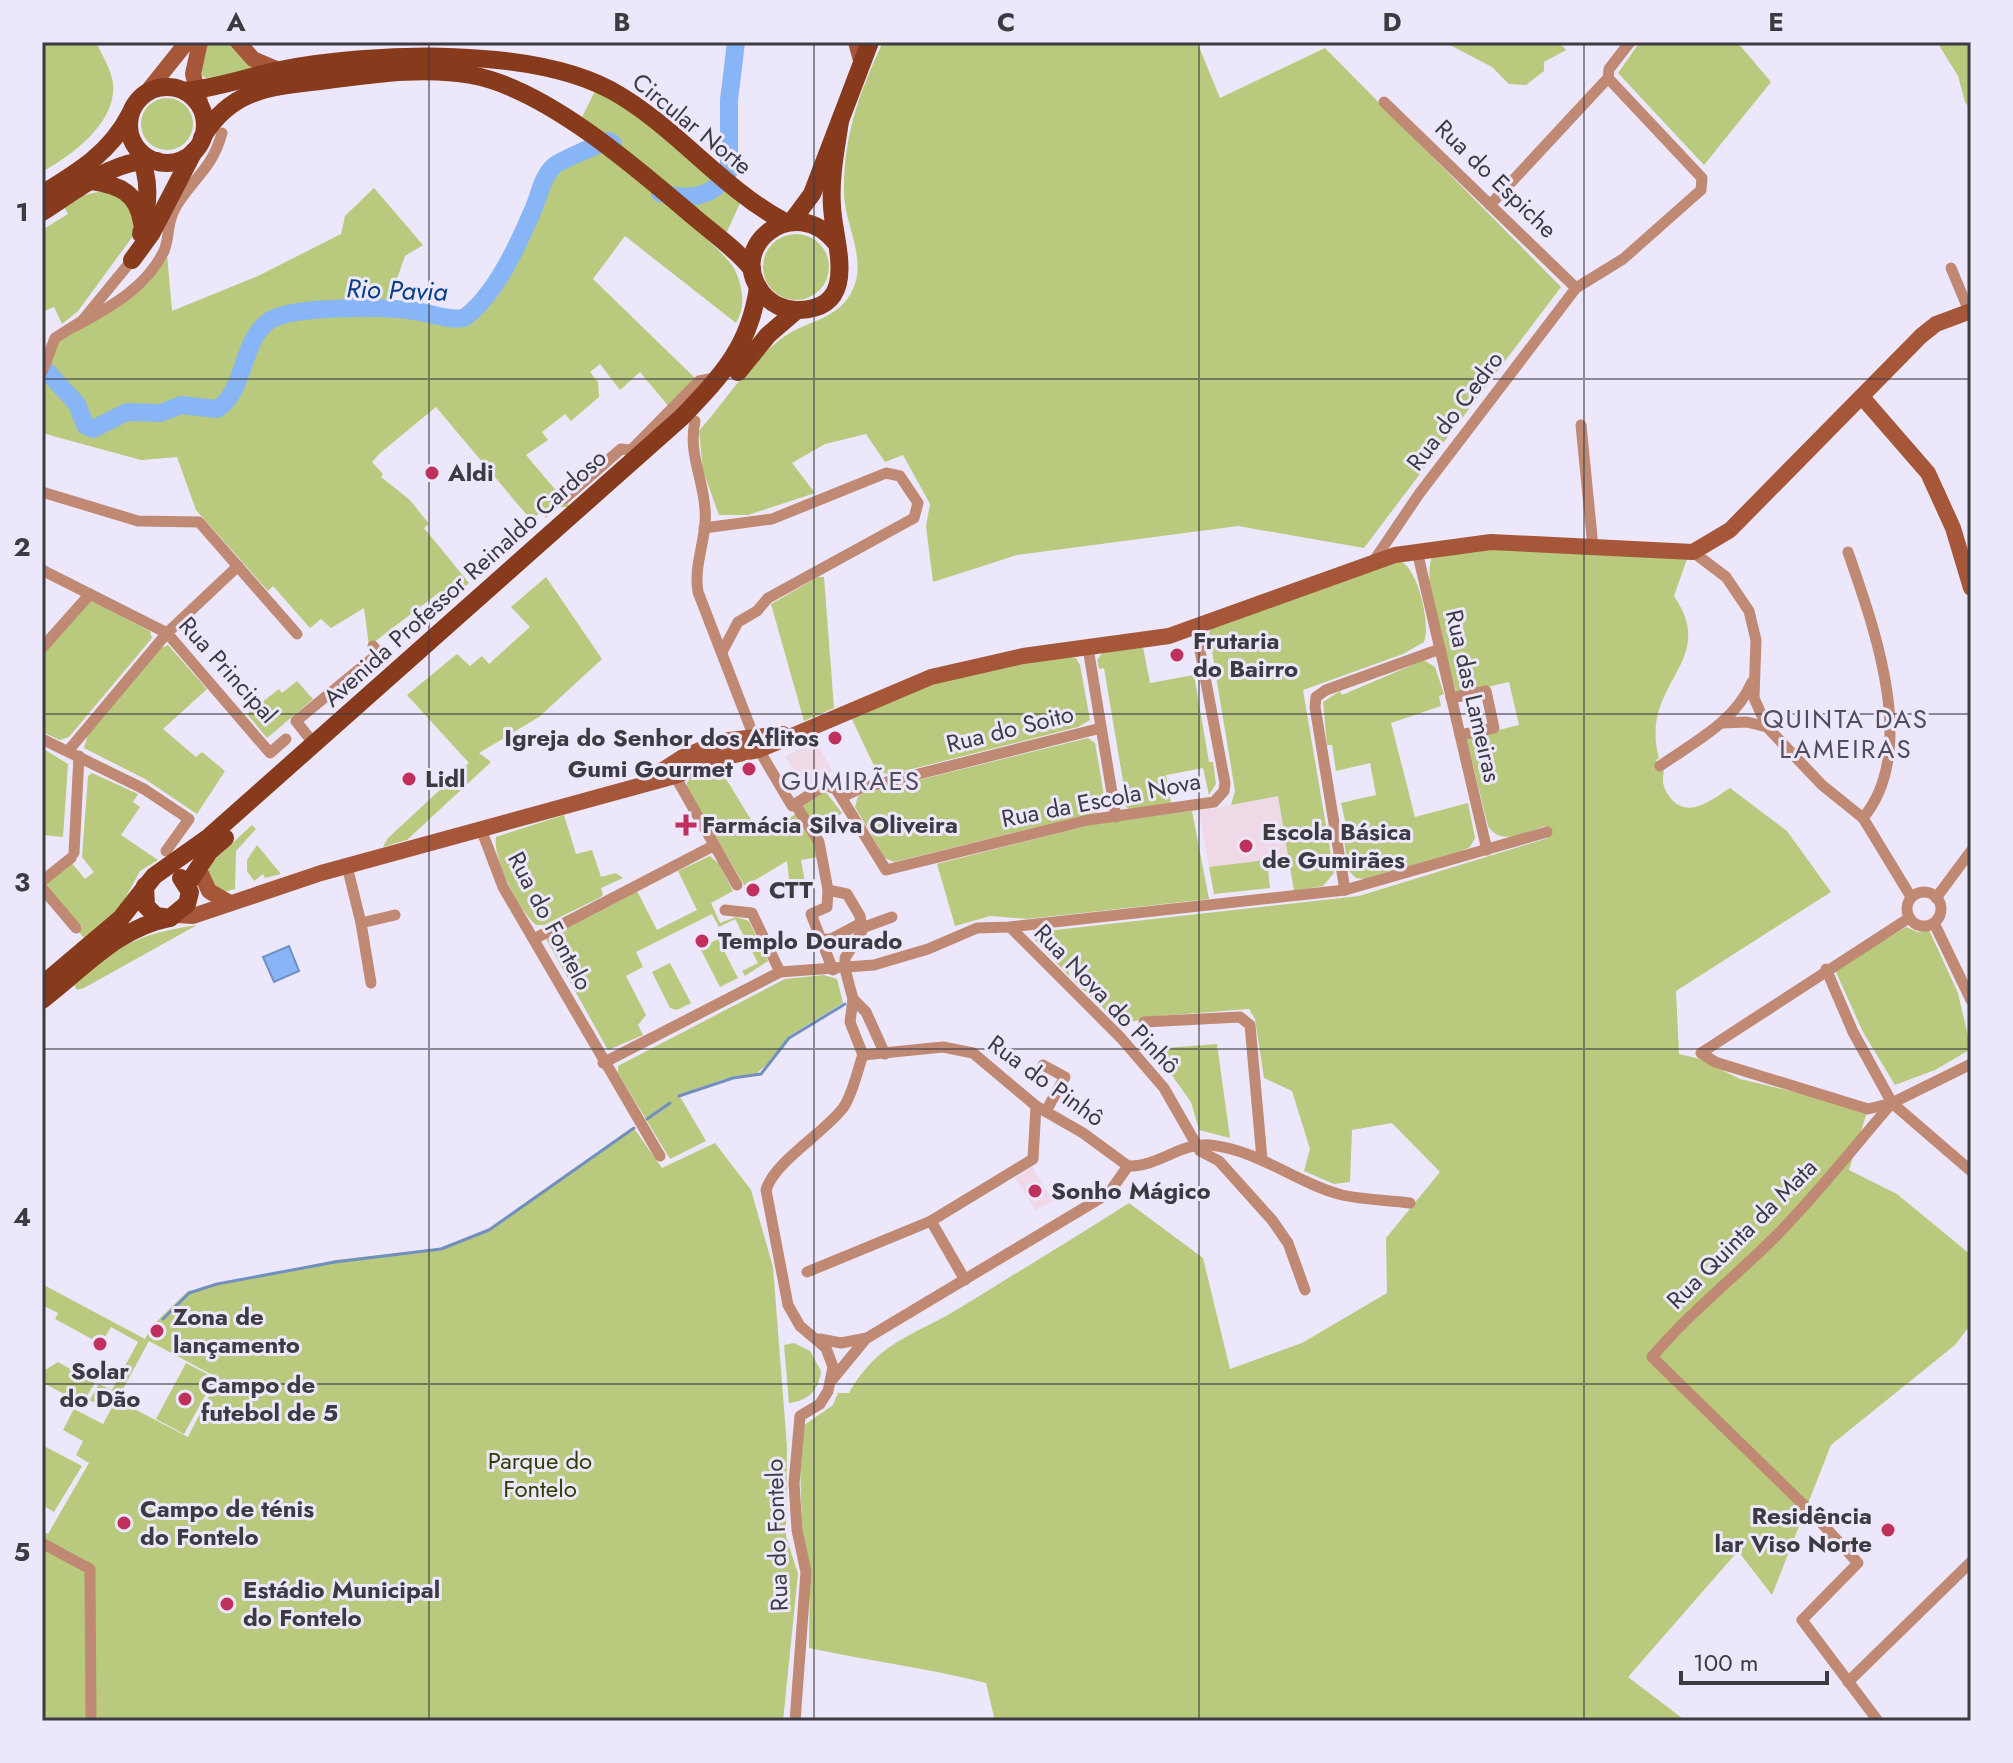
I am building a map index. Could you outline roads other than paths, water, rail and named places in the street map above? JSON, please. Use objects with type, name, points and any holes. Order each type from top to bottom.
[{"type":"main road","points":[[755,278],[760,240],[789,222],[812,194],[870,42]]},
{"type":"main road","name":"Circular Norte","points":[[190,91],[279,70],[399,58],[453,57],[567,71],[598,82],[636,106],[737,191],[789,222]]},
{"type":"main road","points":[[132,260],[151,234],[199,144],[223,108],[258,91],[301,83],[417,72],[486,78],[575,124],[627,159],[714,234],[755,278],[774,304],[797,310],[818,305],[835,289],[842,266],[836,243],[832,184],[840,121]]},
{"type":"main road","points":[[42,194],[104,152],[147,92],[165,87],[190,91],[203,114],[199,144],[178,161],[145,157],[112,169],[42,212]]},
{"type":"main road","points":[[132,260],[143,227],[148,196],[145,157],[129,129],[133,108]]},
{"type":"main road","points":[[92,181],[113,185],[130,195],[138,205],[143,227]]},
{"type":"main road","points":[[789,222],[818,225],[836,243]]},
{"type":"main road","name":"Avenida Professor Reinaldo Cardoso","points":[[42,985],[121,918],[152,880],[209,837],[314,744],[600,479],[682,417],[740,349],[754,319],[755,278]]},
{"type":"main road","name":"Avenida Professor Reinaldo Cardoso","points":[[189,889],[198,867],[213,848],[695,421],[768,335],[797,310]]},
{"type":"main road","points":[[42,1000],[118,937],[150,922],[174,916],[187,904],[189,889],[174,873],[152,880],[146,906],[156,916],[174,916]]},
{"type":"street","points":[[147,92],[187,42]]},
{"type":"street","points":[[190,91],[200,42]]},
{"type":"street","points":[[238,42],[253,59],[279,70]]},
{"type":"street","points":[[856,42],[862,64]]},
{"type":"street","points":[[1490,205],[1608,78],[1609,69],[1630,42]]},
{"type":"street","points":[[1576,288],[1623,259],[1668,222],[1701,190],[1703,184],[1656,127],[1608,78]]},
{"type":"street","name":"Rua do Espiche","points":[[1384,102],[1576,288]]},
{"type":"street","points":[[42,372],[55,338],[127,297],[163,253],[168,223],[191,185],[215,158],[222,133]]},
{"type":"street","points":[[76,326],[132,260]]},
{"type":"street","points":[[174,916],[193,916],[228,902],[347,866],[634,788],[672,771],[721,741],[755,746],[771,737],[823,722],[900,688],[946,673],[1023,656],[1196,629],[1373,562],[1417,551],[1482,543],[1693,552],[1730,530],[1921,336],[1936,324],[1970,311],[1951,268]]},
{"type":"street","points":[[110,287],[110,298],[118,302]]},
{"type":"street","name":"Rua do Cedro","points":[[1373,562],[1419,494],[1576,288]]},
{"type":"street","points":[[1862,397],[1928,473],[1953,528],[1971,588]]},
{"type":"street","points":[[695,421],[692,449],[706,510],[696,582],[755,746],[792,806],[819,789],[831,786],[842,797]]},
{"type":"street","points":[[1581,425],[1593,547]]},
{"type":"street","points":[[704,528],[772,519],[886,473],[900,476],[918,503],[914,518],[768,598],[757,611],[738,622],[722,652]]},
{"type":"street","points":[[564,499],[600,479]]},
{"type":"street","points":[[42,492],[138,521],[199,522],[297,634]]},
{"type":"street","name":"Rua das Lameiras","points":[[1417,551],[1487,850]]},
{"type":"street","points":[[1693,552],[1726,577],[1749,611],[1756,640],[1754,698],[1767,727],[1822,785],[1863,818],[1911,897]]},
{"type":"street","points":[[1848,552],[1874,629],[1889,720],[1883,780],[1876,803],[1863,818]]},
{"type":"street","points":[[42,881],[72,855],[74,753],[167,633],[238,566]]},
{"type":"street","name":"Rua Principal","points":[[42,570],[167,633],[270,753],[286,739]]},
{"type":"street","points":[[42,648],[90,594]]},
{"type":"street","name":"Rua da Escola Nova","points":[[842,797],[886,870],[1066,825],[1214,802],[1224,791],[1196,629]]},
{"type":"street","points":[[314,744],[296,721],[379,653],[373,646]]},
{"type":"street","points":[[1088,648],[1116,817]]},
{"type":"street","points":[[1345,890],[1315,707],[1316,697],[1326,690],[1440,649]]},
{"type":"street","points":[[1660,766],[1722,723],[1741,702],[1754,678]]},
{"type":"street","points":[[1451,698],[1486,691],[1494,728],[1460,735]]},
{"type":"street","points":[[1722,723],[1747,722],[1767,727]]},
{"type":"street","name":"Rua do Soito","points":[[842,797],[883,783],[1101,728]]},
{"type":"street","points":[[42,739],[144,789],[189,819],[166,851]]},
{"type":"street","points":[[672,771],[737,885]]},
{"type":"street","points":[[795,804],[819,842],[828,890],[827,907],[811,914],[820,939],[853,999],[870,1019],[885,1054]]},
{"type":"street","name":"Rua do Fontelo","points":[[481,829],[496,874],[603,1063],[660,1156]]},
{"type":"street","points":[[603,1063],[780,972],[839,969],[915,954],[977,928],[1345,890],[1547,832]]},
{"type":"street","points":[[534,939],[713,846]]},
{"type":"street","points":[[1936,898],[1971,851]]},
{"type":"street","points":[[347,866],[371,983]]},
{"type":"street","points":[[198,867],[209,891],[228,902]]},
{"type":"street","points":[[42,888],[76,928]]},
{"type":"street","points":[[189,889],[228,902]]},
{"type":"street","points":[[828,890],[847,894],[861,925]]},
{"type":"street","points":[[1924,892],[1936,898],[1941,908],[1934,923],[1923,926],[1909,918],[1907,907],[1911,897],[1924,892]]},
{"type":"street","points":[[725,910],[752,913],[780,972]]},
{"type":"street","points":[[361,923],[395,915]]},
{"type":"street","points":[[820,939],[831,939],[861,925],[892,917]]},
{"type":"street","points":[[1909,918],[1826,969],[1701,1053],[1715,1062],[1868,1109],[1892,1103],[1971,1064]]},
{"type":"street","points":[[1934,923],[1971,1000]]},
{"type":"street","points":[[839,969],[861,925]]},
{"type":"street","name":"Rua Nova do Pinhô","points":[[1010,927],[1151,1072],[1175,1105],[1194,1144],[1200,1151],[1219,1161],[1272,1220],[1288,1243],[1305,1290]]},
{"type":"street","points":[[1826,969],[1853,1032],[1892,1103],[1971,1171]]},
{"type":"street","points":[[853,999],[850,1022],[863,1055],[845,1105],[814,1140],[772,1176],[766,1190],[788,1305],[800,1326],[820,1339],[841,1343],[867,1338],[1109,1193],[1128,1166],[1150,1164],[1194,1144],[1232,1148],[1341,1195],[1410,1203]]},
{"type":"street","points":[[1144,1022],[1240,1017],[1246,1020],[1250,1025],[1262,1159]]},
{"type":"street","name":"Rua do Pinhô","points":[[863,1055],[943,1047],[973,1053],[1041,1109],[1128,1166]]},
{"type":"street","points":[[807,1272],[931,1221],[1033,1159],[1041,1109],[1065,1077],[1043,1065]]},
{"type":"street","name":"Rua Quinta da Mata","points":[[1848,1682],[1802,1620],[1858,1563],[1816,1517],[1652,1357],[1775,1237],[1841,1166],[1855,1142],[1892,1103]]},
{"type":"street","points":[[931,1221],[965,1280]]},
{"type":"street","name":"Rua do Fontelo","points":[[795,1721],[806,1572],[795,1499],[796,1434],[800,1416],[820,1404],[851,1353],[867,1338]]},
{"type":"street","points":[[820,1339],[830,1357],[832,1380]]},
{"type":"street","points":[[42,1543],[90,1569],[91,1721]]},
{"type":"street","points":[[1878,1721],[1848,1682],[1971,1562]]},
{"type":"water","points":[[289,946],[299,971],[274,982],[263,957]]},
{"type":"waterway","name":"Rio Pavia","points":[[660,193],[699,195],[716,187],[729,171],[729,100],[736,42]]},
{"type":"waterway","name":"Rio Pavia","points":[[42,366],[77,404],[85,425],[93,429],[127,412],[161,413],[181,405],[217,409],[233,391],[260,330],[269,321],[281,316],[297,312],[362,308],[464,318],[496,283],[520,239],[550,171],[557,164],[589,148],[609,141],[613,144]]},
{"type":"waterway","points":[[679,1096],[733,1078],[761,1074],[789,1038],[845,1004]]},
{"type":"waterway","points":[[647,1119],[670,1103]]},
{"type":"waterway","points":[[163,1319],[189,1293],[217,1284],[335,1262],[441,1249],[489,1230],[634,1128]]},
{"type":"place","name":"Aldi","points":[[432,473]]},
{"type":"place","name":"Frutaria do Bairro","points":[[1177,655]]},
{"type":"place","name":"Igreja do Senhor dos Aflitos","points":[[835,738]]},
{"type":"place","name":"Gumi Gourmet","points":[[749,769]]},
{"type":"place","name":"Lidl","points":[[409,779]]},
{"type":"place","name":"Farmácia Silva Oliveira","points":[[686,825]]},
{"type":"place","name":"Escola Básica de Gumirães","points":[[1246,846]]},
{"type":"place","name":"CTT","points":[[753,890]]},
{"type":"place","name":"Templo Dourado","points":[[702,941]]},
{"type":"place","name":"Sonho Mágico","points":[[1035,1191]]},
{"type":"place","name":"Zona de lançamento","points":[[157,1331]]},
{"type":"place","name":"Solar do Dão","points":[[100,1344]]},
{"type":"place","name":"Campo de futebol de 5","points":[[185,1399]]},
{"type":"place","name":"Campo de ténis do Fontelo","points":[[124,1523]]},
{"type":"place","name":"Residência lar Viso Norte","points":[[1888,1530]]},
{"type":"place","name":"Estádio Municipal do Fontelo","points":[[227,1604]]},
{"type":"district","name":"QUINTA DAS LAMEIRAS","points":[[1846,734]]},
{"type":"district","name":"GUMIRÃES","points":[[851,781]]},
{"type":"park label","name":"Parque do Fontelo","points":[[540,1475]]}]
